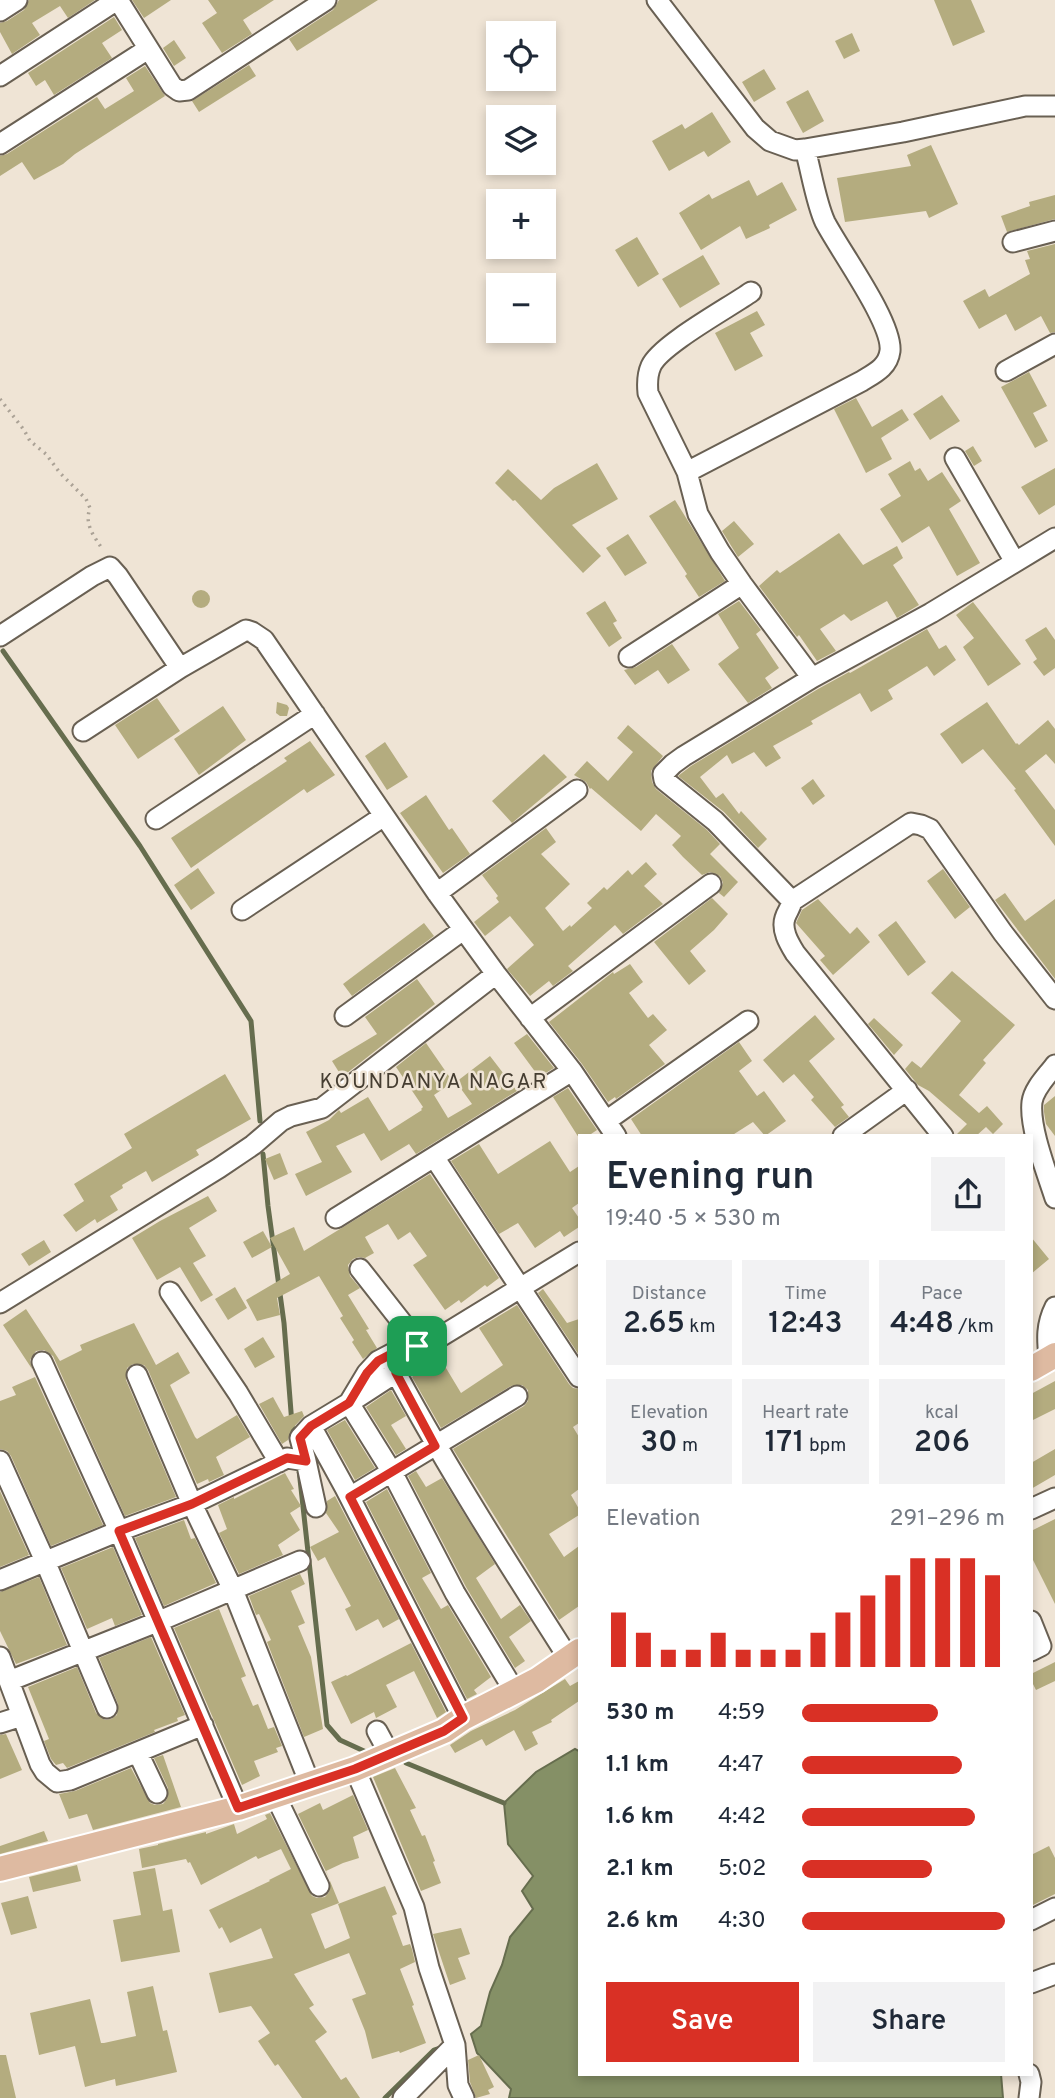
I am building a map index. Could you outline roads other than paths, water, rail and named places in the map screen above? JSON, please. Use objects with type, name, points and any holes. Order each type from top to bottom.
[{"type":"main road","points":[[0,1869],[238,1808],[355,1769],[444,1731],[463,1718],[515,1692],[574,1655]]},
{"type":"street","points":[[0,10],[16,0]]},
{"type":"street","points":[[0,76],[118,0],[172,86],[179,92],[188,90],[326,0]]},
{"type":"street","points":[[657,0],[755,128],[769,141],[795,150],[903,132],[1025,107],[1055,106]]},
{"type":"street","points":[[0,144],[148,49]]},
{"type":"street","points":[[687,472],[862,381],[880,370],[888,360],[890,341],[883,320],[824,219],[805,149]]},
{"type":"street","points":[[1013,242],[1055,231]]},
{"type":"street","points":[[751,292],[672,344],[652,364],[647,379],[648,393],[687,472],[698,514],[742,584],[812,678]]},
{"type":"street","points":[[1006,371],[1055,344]]},
{"type":"street","points":[[955,458],[1015,562]]},
{"type":"street","points":[[792,901],[715,821],[664,780],[663,774],[684,756],[812,678],[931,612],[1055,538]]},
{"type":"street","points":[[0,636],[92,576],[110,568],[180,668]]},
{"type":"street","points":[[629,657],[742,584]]},
{"type":"street","points":[[83,731],[238,634],[246,630],[252,632],[264,640],[436,893],[572,1071],[611,1129],[748,1021]]},
{"type":"street","points":[[156,819],[315,714]]},
{"type":"street","points":[[436,893],[577,790]]},
{"type":"street","points":[[242,910],[384,816]]},
{"type":"street","points":[[941,1134],[791,946],[785,918],[792,901],[911,823],[920,825],[930,829],[1003,933],[1055,999]]},
{"type":"street","points":[[530,1018],[711,884]]},
{"type":"street","points":[[345,1016],[463,930]]},
{"type":"street","points":[[0,1303],[219,1168],[253,1145],[281,1121],[322,1108],[496,974]]},
{"type":"street","points":[[1055,1065],[1036,1090],[1032,1101],[1037,1167],[1055,1198]]},
{"type":"street","points":[[337,1218],[572,1071]]},
{"type":"street","points":[[846,1134],[907,1090]]},
{"type":"street","points":[[434,1157],[578,1375]]},
{"type":"street","points":[[349,1403],[367,1373],[378,1361],[411,1346],[422,1348],[578,1253]]},
{"type":"street","points":[[360,1269],[422,1348]]},
{"type":"street","points":[[170,1292],[238,1393],[279,1462]]},
{"type":"street","points":[[1045,1361],[1046,1333],[1055,1307]]},
{"type":"street","points":[[316,1507],[300,1438],[311,1426],[412,1362],[420,1355],[422,1348]]},
{"type":"street","points":[[42,1362],[119,1531],[238,1808]]},
{"type":"street","points":[[396,1373],[435,1446],[574,1655]]},
{"type":"street","points":[[137,1375],[192,1504],[233,1590],[310,1784]]},
{"type":"street","points":[[350,1497],[517,1396]]},
{"type":"street","points":[[349,1403],[392,1472],[456,1593],[515,1692]]},
{"type":"street","points":[[311,1426],[463,1718]]},
{"type":"street","points":[[0,1580],[192,1504],[287,1458],[306,1461]]},
{"type":"street","points":[[0,1461],[107,1708]]},
{"type":"street","points":[[1033,1508],[1055,1498]]},
{"type":"street","points":[[9,1681],[300,1561]]},
{"type":"street","points":[[1033,1626],[1041,1646],[1033,1650]]},
{"type":"street","points":[[0,1657],[40,1764],[51,1779],[57,1782],[70,1780],[138,1754],[203,1726]]},
{"type":"street","points":[[0,1723],[22,1716]]},
{"type":"street","points":[[377,1731],[390,1755]]},
{"type":"street","points":[[138,1754],[157,1793]]},
{"type":"street","points":[[355,1769],[414,1907],[429,1968],[455,2045],[458,2085],[464,2098]]},
{"type":"street","points":[[276,1797],[318,1886]]},
{"type":"street","points":[[1033,1919],[1055,1908]]},
{"type":"street","points":[[1033,1982],[1055,1975]]},
{"type":"street","points":[[403,2098],[455,2045]]},
{"type":"street","points":[[1029,2098],[1030,2076]]},
{"type":"waterway","points":[[3,651],[140,846],[251,1021],[260,1121]]},
{"type":"waterway","points":[[263,1154],[284,1323],[293,1437]]},
{"type":"waterway","points":[[299,1470],[327,1725],[340,1740],[364,1751]]},
{"type":"waterway","points":[[406,1763],[504,1803]]},
{"type":"waterway","points":[[385,2098],[434,2050],[440,2048]]},
{"type":"district","name":"KOUNDANYA NAGAR","points":[[434,1081]]}]
